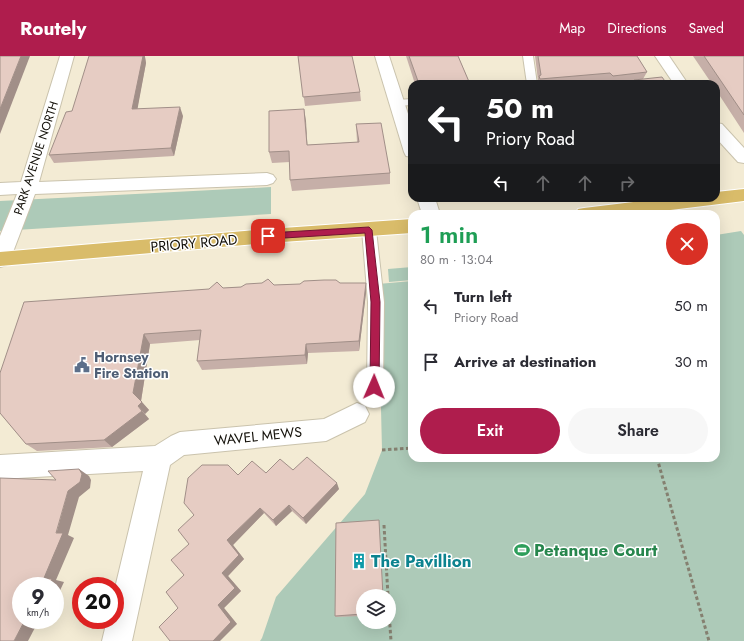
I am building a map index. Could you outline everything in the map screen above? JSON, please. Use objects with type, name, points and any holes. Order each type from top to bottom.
[{"type":"main road","points":[[720,198],[744,195]]},
{"type":"main road","points":[[618,210],[685,202]]},
{"type":"main road","name":"PRIORY ROAD","points":[[0,259],[408,226]]},
{"type":"street","name":"PARK AVENUE NORTH","points":[[0,259],[28,188],[67,56]]},
{"type":"street","points":[[382,56],[405,103],[408,124]]},
{"type":"street","points":[[662,56],[678,80]]},
{"type":"street","points":[[720,132],[744,158]]},
{"type":"street","points":[[0,189],[268,179]]},
{"type":"street","name":"WAVEL MEWS","points":[[159,458],[180,444],[326,430],[357,414]]},
{"type":"street","points":[[0,467],[159,458],[117,641]]},
{"type":"lane","points":[[528,56],[531,80]]},
{"type":"lane","points":[[369,230],[376,302],[374,387]]},
{"type":"path","points":[[382,450],[408,448]]},
{"type":"path","points":[[658,462],[710,641]]},
{"type":"path","points":[[384,525],[388,589]]},
{"type":"path","points":[[390,629],[391,641]]},
{"type":"green space","points":[[271,187],[271,214],[0,231],[0,201]]},
{"type":"green space","points":[[741,231],[744,235],[744,641],[260,641],[276,597],[365,494],[382,450],[378,284],[408,281],[408,462],[720,462],[720,234]]},
{"type":"green space","points":[[408,267],[408,280],[389,282],[388,269]]},
{"type":"building","points":[[0,56],[21,56],[0,109]]},
{"type":"building","points":[[89,56],[143,56],[132,109],[180,107],[171,148],[49,155],[66,112],[72,111]]},
{"type":"building","points":[[298,56],[352,56],[360,92],[303,97]]},
{"type":"building","points":[[409,56],[458,56],[468,80],[418,80]]},
{"type":"building","points":[[538,56],[637,56],[647,72],[613,76],[610,73],[540,79],[539,76],[541,75]]},
{"type":"building","points":[[704,56],[744,56],[744,115]]},
{"type":"building","points":[[662,77],[664,80],[634,80]]},
{"type":"building","points":[[304,109],[307,145],[359,142],[356,124],[381,123],[390,173],[290,180],[289,151],[269,152],[269,111]]},
{"type":"building","points":[[268,279],[274,285],[300,284],[304,281],[324,280],[336,280],[340,283],[366,283],[359,341],[306,344],[305,355],[197,361],[201,330],[144,334],[133,393],[142,402],[138,406],[142,411],[104,440],[26,444],[0,413],[0,373],[24,302],[209,289],[217,282],[223,288],[241,287],[246,284],[262,283]]},
{"type":"building","points":[[307,457],[337,483],[303,518],[289,505],[273,520],[260,508],[227,540],[239,555],[222,573],[235,588],[218,605],[231,622],[213,641],[170,641],[159,627],[178,608],[166,592],[184,575],[171,560],[189,544],[178,530],[194,515],[184,503],[188,478],[202,465],[228,465],[238,475],[252,461],[266,473],[280,459],[293,470]]},
{"type":"building","points":[[79,469],[82,474],[80,482],[68,491],[56,533],[63,533],[44,577],[12,577],[12,629],[20,629],[14,641],[0,641],[0,478],[56,480],[48,471]]},
{"type":"building","name":"The Pavillion","points":[[379,520],[383,589],[356,589],[356,614],[335,616],[336,523]]},
{"type":"place","name":"Hornsey Fire Station","points":[[82,365]]},
{"type":"place","name":"Petanque Court","points":[[522,550]]},
{"type":"place","name":"The Pavillion","points":[[359,561]]},
{"type":"route","points":[[268,236],[369,230],[376,302],[374,387]]}]
